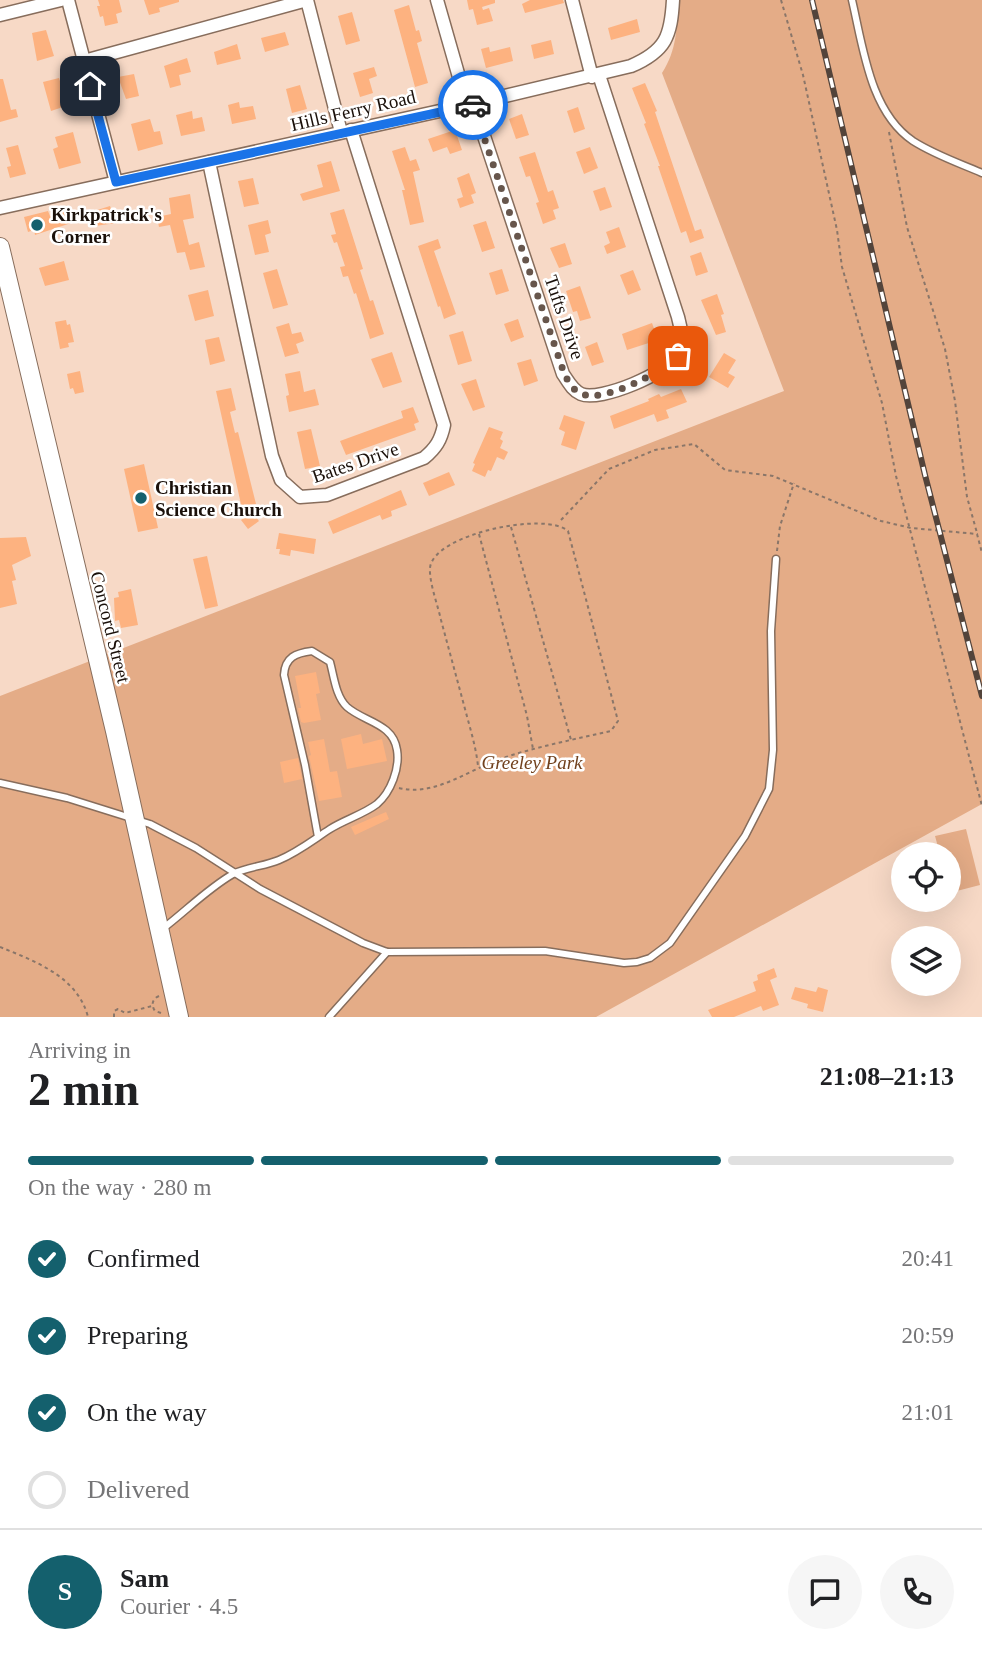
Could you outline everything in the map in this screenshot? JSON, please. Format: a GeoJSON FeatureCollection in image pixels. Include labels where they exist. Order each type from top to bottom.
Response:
{"type":"FeatureCollection","features":[{"type":"Feature","properties":{"kind":"main road","name":"Concord Street"},"geometry":{"type":"LineString","coordinates":[[0,247],[160,931],[172,1015]]}},
{"type":"Feature","properties":{"kind":"street"},"geometry":{"type":"LineString","coordinates":[[0,15],[61,0]]}},
{"type":"Feature","properties":{"kind":"street"},"geometry":{"type":"LineString","coordinates":[[68,0],[116,182]]}},
{"type":"Feature","properties":{"kind":"street"},"geometry":{"type":"LineString","coordinates":[[84,61],[307,0]]}},
{"type":"Feature","properties":{"kind":"street","name":"Bates Drive"},"geometry":{"type":"LineString","coordinates":[[209,162],[272,456],[281,480],[300,497],[327,495],[424,458],[435,450],[442,438],[443,425],[346,131],[307,0]]}},
{"type":"Feature","properties":{"kind":"street"},"geometry":{"type":"LineString","coordinates":[[438,0],[470,104]]}},
{"type":"Feature","properties":{"kind":"street"},"geometry":{"type":"LineString","coordinates":[[572,0],[595,76]]}},
{"type":"Feature","properties":{"kind":"street","name":"Hills Ferry Road"},"geometry":{"type":"LineString","coordinates":[[0,208],[631,66],[660,50],[672,25],[673,0]]}},
{"type":"Feature","properties":{"kind":"street","name":"Tufts Drive"},"geometry":{"type":"LineString","coordinates":[[470,104],[564,373],[571,386],[582,394],[595,396],[657,373],[678,356],[682,343],[678,317],[595,76]]}},
{"type":"Feature","properties":{"kind":"lane"},"geometry":{"type":"LineString","coordinates":[[852,0],[873,82],[889,115],[911,139],[939,155],[982,173]]}},
{"type":"Feature","properties":{"kind":"lane"},"geometry":{"type":"LineString","coordinates":[[0,783],[33,788],[134,818],[171,834],[260,889],[387,952],[545,951],[624,963],[637,962],[650,958],[670,943],[745,836],[769,789],[774,750],[771,631],[776,559]]}},
{"type":"Feature","properties":{"kind":"lane"},"geometry":{"type":"LineString","coordinates":[[160,931],[210,890],[236,873],[278,860],[300,849],[377,804],[391,786],[398,752],[394,738],[385,729],[348,708],[340,699],[330,663],[312,651],[291,657],[285,664],[285,675],[318,837]]}},
{"type":"Feature","properties":{"kind":"lane"},"geometry":{"type":"LineString","coordinates":[[330,1017],[387,952]]}},
{"type":"Feature","properties":{"kind":"path"},"geometry":{"type":"LineString","coordinates":[[781,0],[803,75],[837,230],[842,267],[882,403],[896,476],[982,806]]}},
{"type":"Feature","properties":{"kind":"path"},"geometry":{"type":"LineString","coordinates":[[889,132],[907,227],[945,349],[955,401],[967,496],[982,554]]}},
{"type":"Feature","properties":{"kind":"path"},"geometry":{"type":"LineString","coordinates":[[561,520],[609,469],[655,450],[694,444],[724,470],[773,476],[881,521],[911,528],[977,534]]}},
{"type":"Feature","properties":{"kind":"path"},"geometry":{"type":"LineString","coordinates":[[776,559],[780,526],[794,483]]}},
{"type":"Feature","properties":{"kind":"path"},"geometry":{"type":"LineString","coordinates":[[391,786],[426,790],[478,766],[611,731],[618,721],[568,531],[563,525],[543,522],[511,526],[454,542],[435,556],[430,568],[478,766]]}},
{"type":"Feature","properties":{"kind":"path"},"geometry":{"type":"LineString","coordinates":[[511,526],[571,741]]}},
{"type":"Feature","properties":{"kind":"path"},"geometry":{"type":"LineString","coordinates":[[479,534],[527,716],[533,750]]}},
{"type":"Feature","properties":{"kind":"path"},"geometry":{"type":"LineString","coordinates":[[0,947],[46,967],[58,976],[81,1001],[88,1017]]}},
{"type":"Feature","properties":{"kind":"path"},"geometry":{"type":"LineString","coordinates":[[152,1006],[155,997],[161,994]]}},
{"type":"Feature","properties":{"kind":"path"},"geometry":{"type":"LineString","coordinates":[[152,1006],[155,1011],[172,1015]]}},
{"type":"Feature","properties":{"kind":"path"},"geometry":{"type":"LineString","coordinates":[[108,1017],[114,1016],[118,1009],[124,1015],[152,1006]]}},
{"type":"Feature","properties":{"kind":"green space","name":"Greeley Park"},"geometry":{"type":"Polygon","coordinates":[[[678,0],[982,0],[982,804],[913,842],[891,842],[891,854],[596,1017],[0,1017],[0,696],[784,391],[662,73],[673,47],[678,0]]]}},
{"type":"Feature","properties":{"kind":"green space"},"geometry":{"type":"Polygon","coordinates":[[[966,829],[980,885],[961,890],[961,842],[937,842],[935,836],[966,829]]]}},
{"type":"Feature","properties":{"kind":"building"},"geometry":{"type":"Polygon","coordinates":[[[98,0],[119,0],[122,12],[116,14],[118,23],[105,26],[97,6],[100,6],[98,0]]]}},
{"type":"Feature","properties":{"kind":"building"},"geometry":{"type":"Polygon","coordinates":[[[144,0],[179,2],[159,8],[160,12],[149,15],[144,0]]]}},
{"type":"Feature","properties":{"kind":"building"},"geometry":{"type":"Polygon","coordinates":[[[467,0],[495,0],[495,3],[482,7],[483,10],[489,8],[493,21],[477,25],[473,9],[469,10],[467,0]]]}},
{"type":"Feature","properties":{"kind":"building"},"geometry":{"type":"Polygon","coordinates":[[[530,0],[563,0],[564,3],[525,13],[522,4],[530,0]]]}},
{"type":"Feature","properties":{"kind":"building"},"geometry":{"type":"Polygon","coordinates":[[[409,5],[416,31],[419,30],[422,41],[417,43],[428,83],[415,87],[394,10],[409,5]]]}},
{"type":"Feature","properties":{"kind":"building"},"geometry":{"type":"Polygon","coordinates":[[[352,12],[360,41],[346,45],[338,16],[352,12]]]}},
{"type":"Feature","properties":{"kind":"building"},"geometry":{"type":"Polygon","coordinates":[[[637,19],[640,32],[611,40],[608,28],[637,19]]]}},
{"type":"Feature","properties":{"kind":"building"},"geometry":{"type":"Polygon","coordinates":[[[46,30],[54,56],[37,61],[32,33],[46,30]]]}},
{"type":"Feature","properties":{"kind":"building"},"geometry":{"type":"Polygon","coordinates":[[[285,32],[289,45],[265,52],[261,38],[285,32]]]}},
{"type":"Feature","properties":{"kind":"building"},"geometry":{"type":"Polygon","coordinates":[[[551,40],[554,54],[534,59],[531,45],[551,40]]]}},
{"type":"Feature","properties":{"kind":"building"},"geometry":{"type":"Polygon","coordinates":[[[237,44],[241,59],[217,65],[214,52],[237,44]]]}},
{"type":"Feature","properties":{"kind":"building"},"geometry":{"type":"Polygon","coordinates":[[[489,47],[490,52],[510,47],[513,61],[486,68],[481,49],[489,47]]]}},
{"type":"Feature","properties":{"kind":"building"},"geometry":{"type":"Polygon","coordinates":[[[187,58],[191,72],[179,75],[181,85],[170,88],[164,66],[187,58]]]}},
{"type":"Feature","properties":{"kind":"building"},"geometry":{"type":"Polygon","coordinates":[[[374,67],[377,76],[369,79],[373,93],[360,97],[353,73],[374,67]]]}},
{"type":"Feature","properties":{"kind":"building"},"geometry":{"type":"Polygon","coordinates":[[[134,74],[139,96],[126,99],[118,77],[134,74]]]}},
{"type":"Feature","properties":{"kind":"building"},"geometry":{"type":"Polygon","coordinates":[[[59,78],[64,94],[60,95],[63,107],[51,111],[43,82],[59,78]]]}},
{"type":"Feature","properties":{"kind":"building"},"geometry":{"type":"Polygon","coordinates":[[[0,79],[3,79],[11,110],[16,109],[18,117],[0,122],[0,79]]]}},
{"type":"Feature","properties":{"kind":"building"},"geometry":{"type":"Polygon","coordinates":[[[645,83],[657,111],[655,112],[695,231],[701,229],[704,238],[690,243],[686,231],[681,233],[632,88],[645,83]]]}},
{"type":"Feature","properties":{"kind":"building"},"geometry":{"type":"Polygon","coordinates":[[[300,85],[307,109],[292,113],[286,89],[300,85]]]}},
{"type":"Feature","properties":{"kind":"building"},"geometry":{"type":"Polygon","coordinates":[[[239,102],[240,108],[253,106],[256,119],[232,124],[228,105],[239,102]]]}},
{"type":"Feature","properties":{"kind":"building"},"geometry":{"type":"Polygon","coordinates":[[[578,107],[585,129],[574,133],[567,111],[578,107]]]}},
{"type":"Feature","properties":{"kind":"building"},"geometry":{"type":"Polygon","coordinates":[[[192,111],[193,119],[202,117],[205,131],[181,136],[176,115],[192,111]]]}},
{"type":"Feature","properties":{"kind":"building"},"geometry":{"type":"Polygon","coordinates":[[[522,114],[529,135],[516,139],[509,119],[522,114]]]}},
{"type":"Feature","properties":{"kind":"building"},"geometry":{"type":"Polygon","coordinates":[[[150,119],[154,132],[160,131],[163,144],[138,151],[131,124],[150,119]]]}},
{"type":"Feature","properties":{"kind":"building"},"geometry":{"type":"Polygon","coordinates":[[[455,130],[462,150],[450,154],[447,147],[433,152],[428,139],[455,130]]]}},
{"type":"Feature","properties":{"kind":"building"},"geometry":{"type":"Polygon","coordinates":[[[73,132],[81,163],[59,169],[53,149],[58,147],[55,137],[73,132]]]}},
{"type":"Feature","properties":{"kind":"building"},"geometry":{"type":"Polygon","coordinates":[[[18,145],[26,174],[10,178],[7,167],[11,166],[6,148],[18,145]]]}},
{"type":"Feature","properties":{"kind":"building"},"geometry":{"type":"Polygon","coordinates":[[[405,147],[410,161],[416,159],[420,170],[413,172],[424,222],[410,225],[402,190],[405,190],[392,151],[405,147]]]}},
{"type":"Feature","properties":{"kind":"building"},"geometry":{"type":"Polygon","coordinates":[[[590,147],[598,168],[584,174],[576,152],[590,147]]]}},
{"type":"Feature","properties":{"kind":"building"},"geometry":{"type":"Polygon","coordinates":[[[535,152],[548,192],[553,190],[559,208],[553,210],[556,219],[543,224],[530,176],[526,177],[519,157],[535,152]]]}},
{"type":"Feature","properties":{"kind":"building"},"geometry":{"type":"Polygon","coordinates":[[[331,161],[340,191],[303,201],[300,194],[323,187],[317,165],[331,161]]]}},
{"type":"Feature","properties":{"kind":"building"},"geometry":{"type":"Polygon","coordinates":[[[469,173],[476,193],[471,195],[474,203],[460,208],[457,199],[463,197],[457,178],[469,173]]]}},
{"type":"Feature","properties":{"kind":"building"},"geometry":{"type":"Polygon","coordinates":[[[253,178],[259,204],[244,207],[238,181],[253,178]]]}},
{"type":"Feature","properties":{"kind":"building"},"geometry":{"type":"Polygon","coordinates":[[[605,187],[612,207],[600,211],[593,191],[605,187]]]}},
{"type":"Feature","properties":{"kind":"building"},"geometry":{"type":"Polygon","coordinates":[[[190,194],[194,218],[183,220],[189,245],[199,242],[205,267],[190,270],[185,252],[177,253],[170,225],[159,227],[157,217],[171,214],[169,198],[190,194]]]}},
{"type":"Feature","properties":{"kind":"building"},"geometry":{"type":"Polygon","coordinates":[[[110,206],[116,223],[95,226],[91,212],[110,206]]]}},
{"type":"Feature","properties":{"kind":"building"},"geometry":{"type":"Polygon","coordinates":[[[344,209],[363,269],[360,270],[384,334],[370,339],[356,293],[354,294],[348,276],[343,277],[340,267],[345,266],[337,242],[334,243],[331,235],[336,234],[330,213],[344,209]]]}},
{"type":"Feature","properties":{"kind":"building"},"geometry":{"type":"Polygon","coordinates":[[[67,210],[71,223],[35,235],[34,230],[28,232],[24,217],[48,211],[50,216],[67,210]]]}},
{"type":"Feature","properties":{"kind":"building"},"geometry":{"type":"Polygon","coordinates":[[[268,220],[271,233],[265,235],[269,252],[255,255],[248,225],[268,220]]]}},
{"type":"Feature","properties":{"kind":"building"},"geometry":{"type":"Polygon","coordinates":[[[486,221],[495,248],[482,252],[473,225],[486,221]]]}},
{"type":"Feature","properties":{"kind":"building"},"geometry":{"type":"Polygon","coordinates":[[[619,227],[626,247],[607,254],[604,246],[610,243],[606,232],[619,227]]]}},
{"type":"Feature","properties":{"kind":"building"},"geometry":{"type":"Polygon","coordinates":[[[438,239],[441,248],[434,251],[456,314],[444,319],[418,246],[438,239]]]}},
{"type":"Feature","properties":{"kind":"building"},"geometry":{"type":"Polygon","coordinates":[[[565,243],[572,264],[559,268],[550,248],[565,243]]]}},
{"type":"Feature","properties":{"kind":"building"},"geometry":{"type":"Polygon","coordinates":[[[701,252],[708,272],[696,276],[690,256],[701,252]]]}},
{"type":"Feature","properties":{"kind":"building"},"geometry":{"type":"Polygon","coordinates":[[[64,261],[69,280],[45,286],[39,268],[64,261]]]}},
{"type":"Feature","properties":{"kind":"building"},"geometry":{"type":"Polygon","coordinates":[[[277,269],[288,305],[273,309],[263,273],[277,269]]]}},
{"type":"Feature","properties":{"kind":"building"},"geometry":{"type":"Polygon","coordinates":[[[502,269],[509,291],[496,295],[489,273],[502,269]]]}},
{"type":"Feature","properties":{"kind":"building"},"geometry":{"type":"Polygon","coordinates":[[[633,270],[641,290],[628,295],[620,275],[633,270]]]}},
{"type":"Feature","properties":{"kind":"building"},"geometry":{"type":"Polygon","coordinates":[[[580,286],[591,318],[580,321],[577,311],[573,312],[566,291],[580,286]]]}},
{"type":"Feature","properties":{"kind":"building"},"geometry":{"type":"Polygon","coordinates":[[[208,290],[214,316],[195,321],[188,295],[208,290]]]}},
{"type":"Feature","properties":{"kind":"building"},"geometry":{"type":"Polygon","coordinates":[[[717,294],[724,314],[721,315],[726,332],[716,335],[701,300],[717,294]]]}},
{"type":"Feature","properties":{"kind":"building"},"geometry":{"type":"Polygon","coordinates":[[[518,319],[524,337],[511,342],[504,324],[518,319]]]}},
{"type":"Feature","properties":{"kind":"building"},"geometry":{"type":"Polygon","coordinates":[[[66,320],[67,325],[70,324],[74,342],[68,343],[69,347],[60,349],[55,322],[66,320]]]}},
{"type":"Feature","properties":{"kind":"building"},"geometry":{"type":"Polygon","coordinates":[[[289,323],[292,334],[301,332],[304,341],[296,344],[299,353],[285,357],[276,327],[289,323]]]}},
{"type":"Feature","properties":{"kind":"building"},"geometry":{"type":"Polygon","coordinates":[[[652,323],[658,340],[627,350],[622,334],[652,323]]]}},
{"type":"Feature","properties":{"kind":"building"},"geometry":{"type":"Polygon","coordinates":[[[463,331],[472,361],[458,365],[449,335],[463,331]]]}},
{"type":"Feature","properties":{"kind":"building"},"geometry":{"type":"Polygon","coordinates":[[[219,337],[225,361],[210,365],[205,340],[219,337]]]}},
{"type":"Feature","properties":{"kind":"building"},"geometry":{"type":"Polygon","coordinates":[[[597,342],[604,362],[592,366],[585,347],[597,342]]]}},
{"type":"Feature","properties":{"kind":"building"},"geometry":{"type":"Polygon","coordinates":[[[392,352],[402,382],[383,388],[371,359],[392,352]]]}},
{"type":"Feature","properties":{"kind":"building"},"geometry":{"type":"Polygon","coordinates":[[[724,353],[736,360],[728,373],[735,377],[728,388],[709,377],[724,353]]]}},
{"type":"Feature","properties":{"kind":"building"},"geometry":{"type":"Polygon","coordinates":[[[531,359],[538,381],[524,386],[517,363],[531,359]]]}},
{"type":"Feature","properties":{"kind":"building"},"geometry":{"type":"Polygon","coordinates":[[[80,371],[84,392],[75,394],[73,388],[70,389],[67,374],[80,371]]]}},
{"type":"Feature","properties":{"kind":"building"},"geometry":{"type":"Polygon","coordinates":[[[300,371],[304,392],[315,389],[319,405],[289,412],[285,374],[300,371]]]}},
{"type":"Feature","properties":{"kind":"building"},"geometry":{"type":"Polygon","coordinates":[[[476,379],[485,407],[473,411],[461,384],[476,379]]]}},
{"type":"Feature","properties":{"kind":"building"},"geometry":{"type":"Polygon","coordinates":[[[231,388],[236,410],[230,412],[235,433],[238,432],[256,504],[247,506],[259,521],[248,529],[241,520],[244,518],[216,391],[231,388]]]}},
{"type":"Feature","properties":{"kind":"building"},"geometry":{"type":"Polygon","coordinates":[[[681,389],[687,402],[666,410],[669,418],[657,422],[654,414],[614,429],[610,416],[649,401],[648,399],[659,394],[661,397],[681,389]]]}},
{"type":"Feature","properties":{"kind":"building"},"geometry":{"type":"Polygon","coordinates":[[[413,407],[419,422],[414,424],[416,430],[346,455],[340,441],[403,418],[401,411],[413,407]]]}},
{"type":"Feature","properties":{"kind":"building"},"geometry":{"type":"Polygon","coordinates":[[[564,415],[585,422],[576,450],[561,445],[565,432],[559,429],[564,415]]]}},
{"type":"Feature","properties":{"kind":"building"},"geometry":{"type":"Polygon","coordinates":[[[489,427],[503,432],[500,448],[508,452],[504,460],[497,457],[485,477],[472,471],[489,427]]]}},
{"type":"Feature","properties":{"kind":"building"},"geometry":{"type":"Polygon","coordinates":[[[311,429],[320,466],[305,469],[297,432],[311,429]]]}},
{"type":"Feature","properties":{"kind":"building","name":"Christian Science Church"},"geometry":{"type":"Polygon","coordinates":[[[144,464],[158,528],[138,532],[124,469],[144,464]]]}},
{"type":"Feature","properties":{"kind":"building"},"geometry":{"type":"Polygon","coordinates":[[[449,472],[455,485],[429,496],[423,483],[449,472]]]}},
{"type":"Feature","properties":{"kind":"building"},"geometry":{"type":"Polygon","coordinates":[[[401,490],[407,505],[391,511],[392,516],[382,520],[380,515],[333,534],[328,522],[401,490]]]}},
{"type":"Feature","properties":{"kind":"building"},"geometry":{"type":"Polygon","coordinates":[[[279,533],[316,539],[314,554],[291,550],[290,556],[279,554],[280,549],[276,549],[279,533]]]}},
{"type":"Feature","properties":{"kind":"building"},"geometry":{"type":"Polygon","coordinates":[[[26,537],[31,556],[12,565],[17,604],[0,608],[0,538],[26,537]]]}},
{"type":"Feature","properties":{"kind":"building"},"geometry":{"type":"Polygon","coordinates":[[[207,556],[218,606],[205,609],[193,559],[207,556]]]}},
{"type":"Feature","properties":{"kind":"building"},"geometry":{"type":"Polygon","coordinates":[[[131,589],[138,625],[121,628],[119,620],[115,621],[114,598],[119,597],[118,592],[131,589]]]}},
{"type":"Feature","properties":{"kind":"building"},"geometry":{"type":"Polygon","coordinates":[[[316,672],[320,693],[316,694],[321,720],[304,723],[301,722],[298,708],[301,708],[295,676],[316,672]]]}},
{"type":"Feature","properties":{"kind":"building"},"geometry":{"type":"Polygon","coordinates":[[[361,734],[363,744],[382,739],[387,761],[347,769],[341,739],[361,734]]]}},
{"type":"Feature","properties":{"kind":"building"},"geometry":{"type":"Polygon","coordinates":[[[324,739],[330,772],[337,771],[342,797],[319,801],[308,742],[324,739]]]}},
{"type":"Feature","properties":{"kind":"building"},"geometry":{"type":"Polygon","coordinates":[[[298,758],[302,779],[284,783],[280,762],[298,758]]]}},
{"type":"Feature","properties":{"kind":"building"},"geometry":{"type":"Polygon","coordinates":[[[386,812],[389,819],[355,835],[351,827],[386,812]]]}},
{"type":"Feature","properties":{"kind":"building"},"geometry":{"type":"Polygon","coordinates":[[[774,968],[777,977],[770,980],[779,1005],[763,1011],[761,1006],[734,1017],[712,1017],[708,1010],[756,991],[753,982],[758,980],[757,975],[774,968]]]}},
{"type":"Feature","properties":{"kind":"building"},"geometry":{"type":"Polygon","coordinates":[[[795,987],[816,992],[818,987],[828,990],[823,1012],[807,1008],[808,1004],[791,999],[795,987]]]}},
{"type":"Feature","properties":{"kind":"railway"},"geometry":{"type":"LineString","coordinates":[[812,0],[925,475],[982,696]]}},
{"type":"Feature","properties":{"kind":"way so far"},"geometry":{"type":"LineString","coordinates":[[473,105],[564,373],[571,386],[582,394],[595,396],[608,393],[657,373],[678,356]]}},
{"type":"Feature","properties":{"kind":"place","name":"Kirkpatrick's Corner"},"geometry":{"type":"Point","coordinates":[37,225]}},
{"type":"Feature","properties":{"kind":"place","name":"Christian Science Church"},"geometry":{"type":"Point","coordinates":[141,498]}},
{"type":"Feature","properties":{"kind":"route"},"geometry":{"type":"LineString","coordinates":[[90,86],[116,182],[473,105]]}}]}
